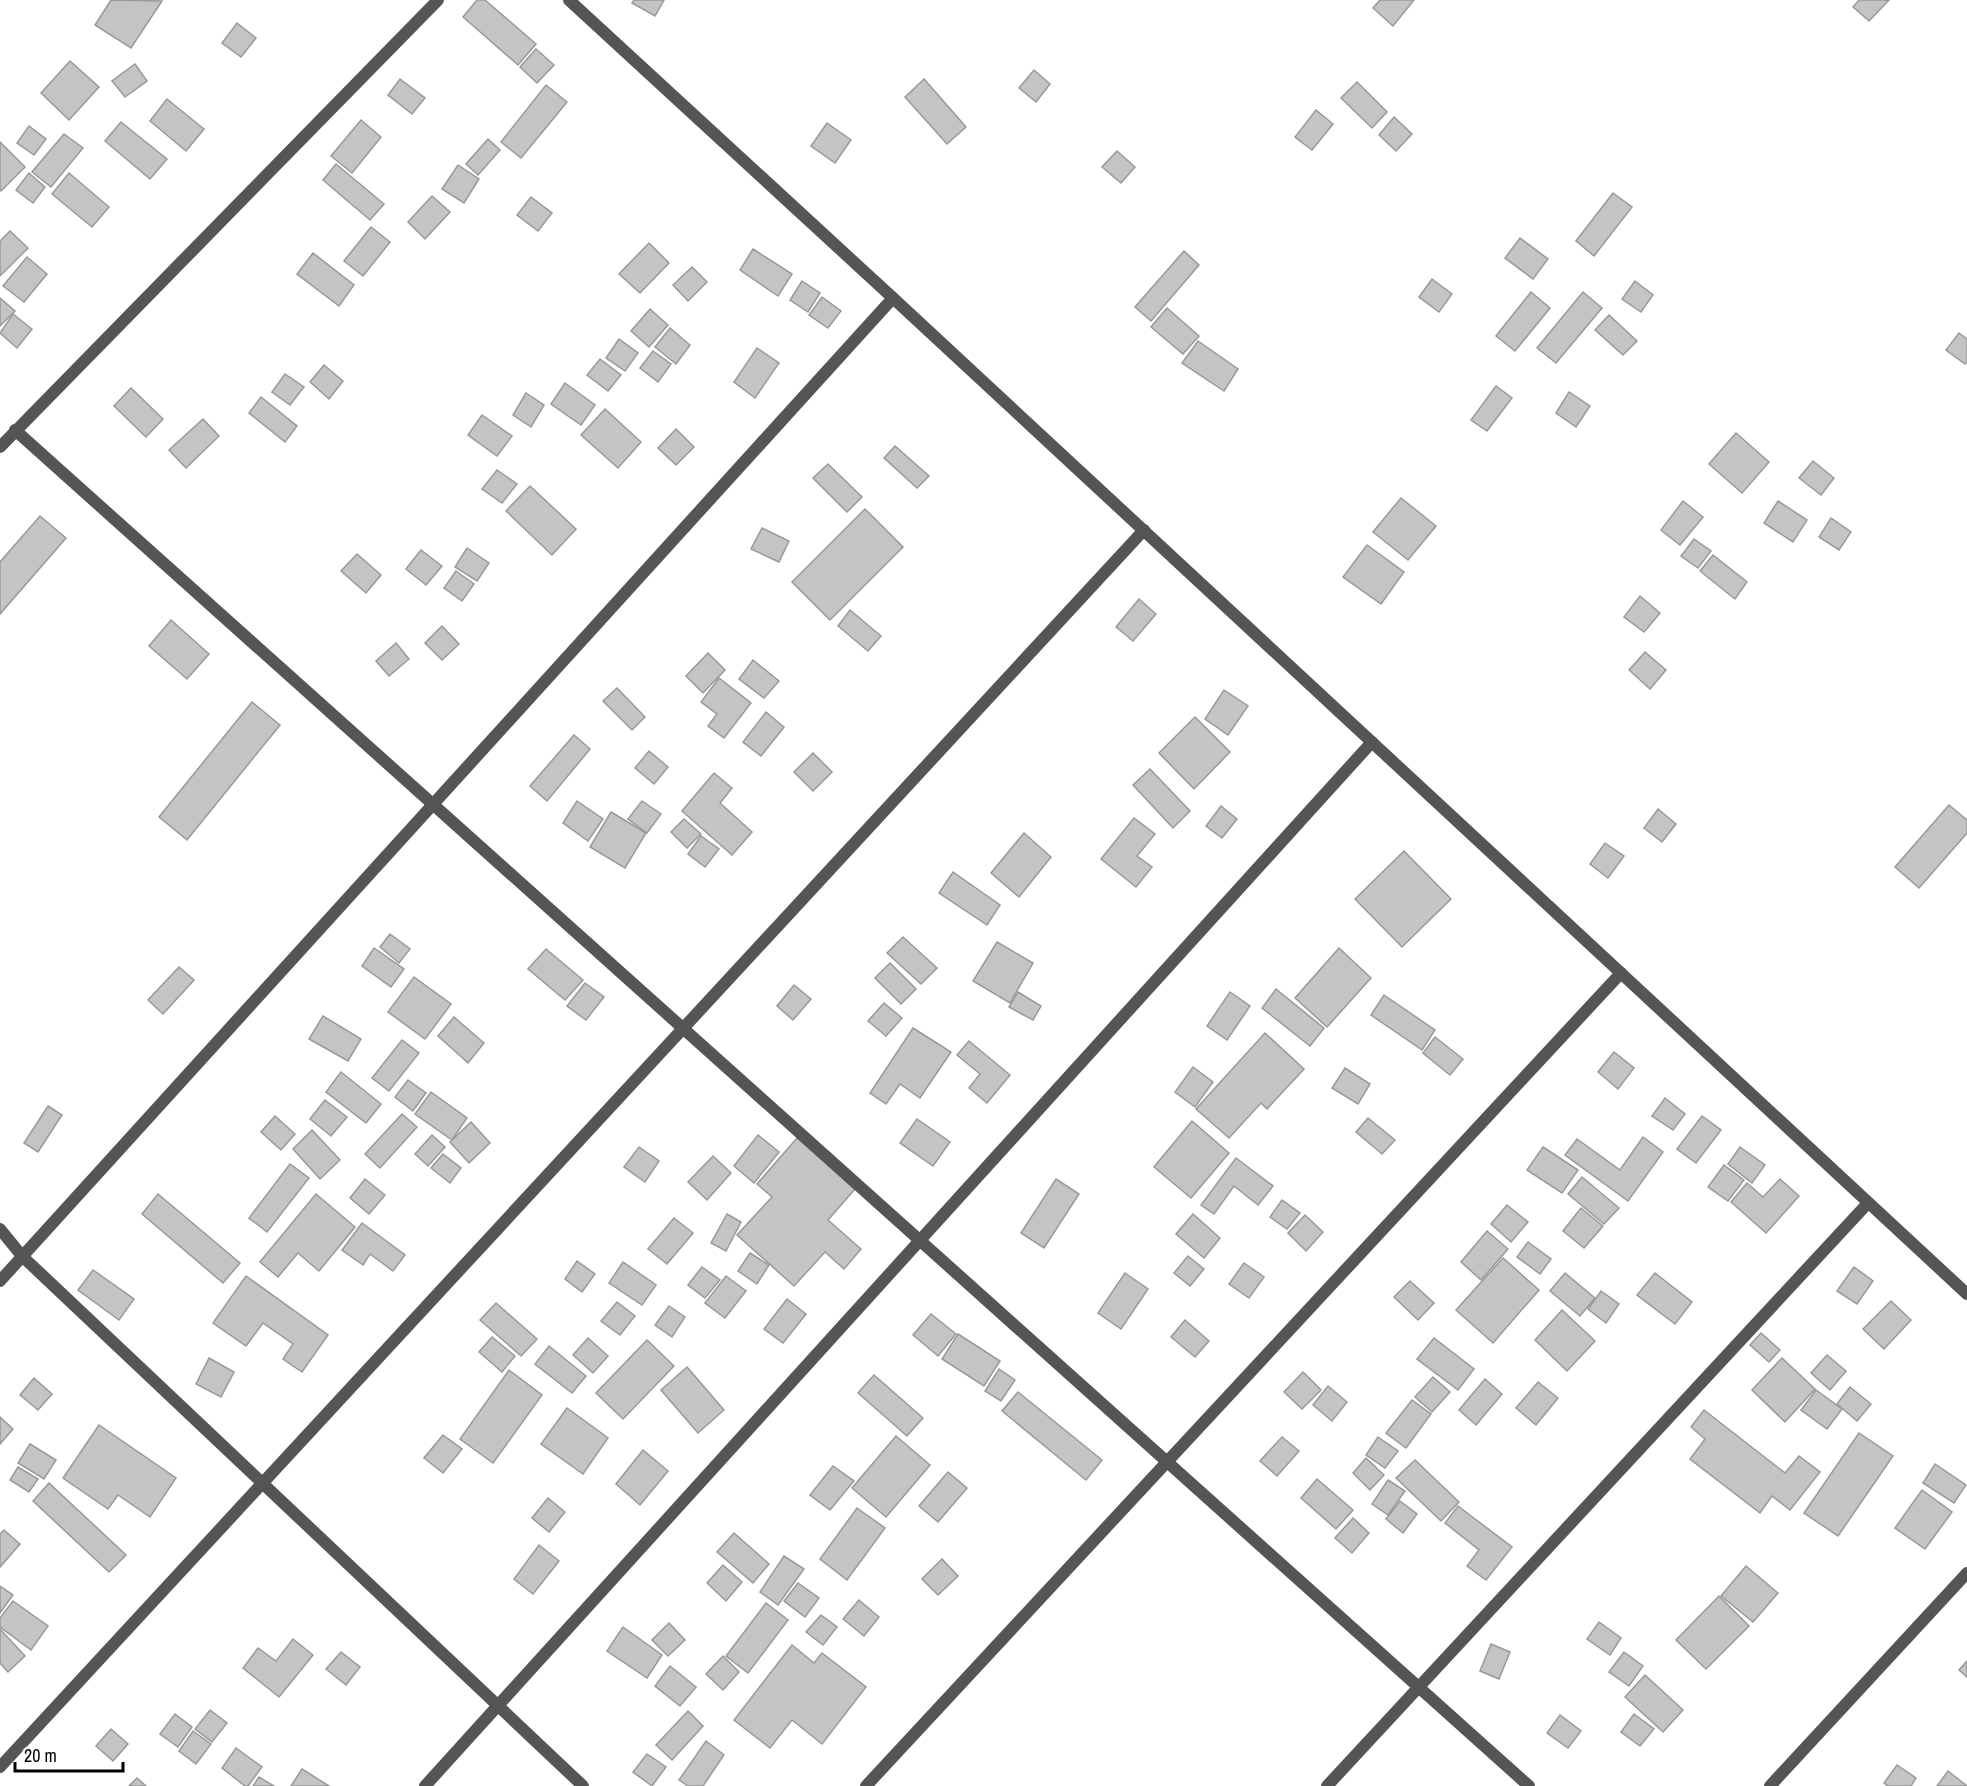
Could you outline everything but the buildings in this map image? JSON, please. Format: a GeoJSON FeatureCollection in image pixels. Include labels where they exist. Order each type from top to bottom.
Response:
{"type":"FeatureCollection","features":[{"type":"Feature","properties":{"kind":"street"},"geometry":{"type":"LineString","coordinates":[[0,447],[438,0]]}},
{"type":"Feature","properties":{"kind":"street"},"geometry":{"type":"LineString","coordinates":[[569,0],[1967,1294]]}},
{"type":"Feature","properties":{"kind":"street"},"geometry":{"type":"LineString","coordinates":[[0,1281],[893,298]]}},
{"type":"Feature","properties":{"kind":"street"},"geometry":{"type":"LineString","coordinates":[[15,430],[1529,1786]]}},
{"type":"Feature","properties":{"kind":"street"},"geometry":{"type":"LineString","coordinates":[[0,1767],[1144,530]]}},
{"type":"Feature","properties":{"kind":"street"},"geometry":{"type":"LineString","coordinates":[[425,1786],[1372,742]]}},
{"type":"Feature","properties":{"kind":"street"},"geometry":{"type":"LineString","coordinates":[[866,1786],[1621,973]]}},
{"type":"Feature","properties":{"kind":"street"},"geometry":{"type":"LineString","coordinates":[[1327,1786],[1868,1203]]}},
{"type":"Feature","properties":{"kind":"street"},"geometry":{"type":"LineString","coordinates":[[0,1229],[22,1256],[583,1786]]}},
{"type":"Feature","properties":{"kind":"street"},"geometry":{"type":"LineString","coordinates":[[1770,1786],[1967,1572]]}}]}
